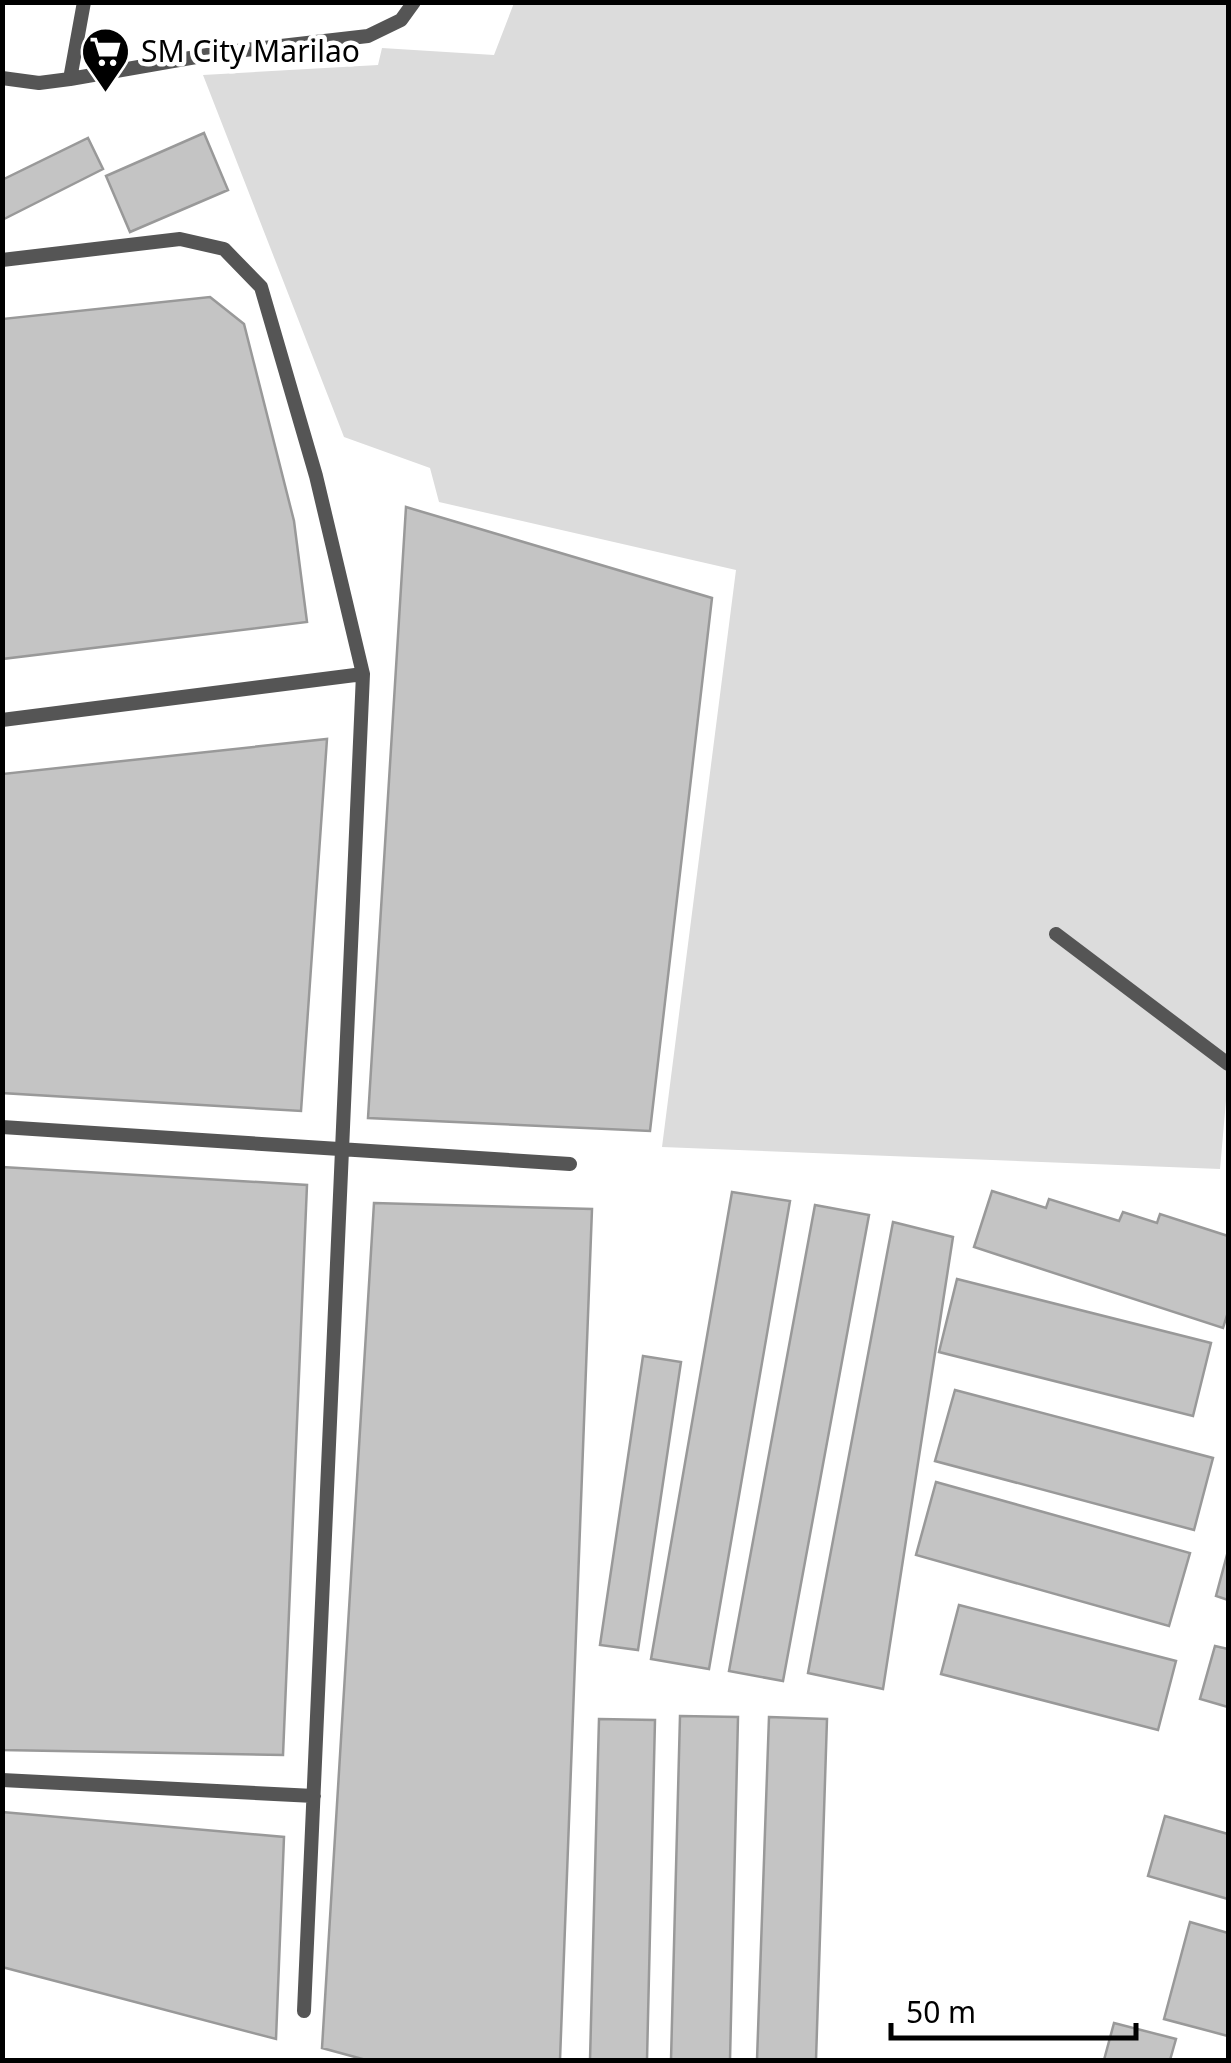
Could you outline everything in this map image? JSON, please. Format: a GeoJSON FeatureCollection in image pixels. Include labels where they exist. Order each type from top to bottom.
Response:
{"type":"FeatureCollection","features":[{"type":"Feature","properties":{"kind":"lane"},"geometry":{"type":"LineString","coordinates":[[70,80],[84,2]]}},
{"type":"Feature","properties":{"kind":"lane"},"geometry":{"type":"LineString","coordinates":[[2,78],[39,83],[70,80],[219,53],[368,36],[402,20],[414,2]]}},
{"type":"Feature","properties":{"kind":"lane"},"geometry":{"type":"LineString","coordinates":[[2,260],[180,238],[224,249],[261,287],[316,476],[364,674],[304,2012]]}},
{"type":"Feature","properties":{"kind":"lane"},"geometry":{"type":"LineString","coordinates":[[2,720],[364,674]]}},
{"type":"Feature","properties":{"kind":"lane"},"geometry":{"type":"LineString","coordinates":[[1056,934],[1228,1064]]}},
{"type":"Feature","properties":{"kind":"lane"},"geometry":{"type":"LineString","coordinates":[[2,1127],[570,1164]]}},
{"type":"Feature","properties":{"kind":"lane"},"geometry":{"type":"LineString","coordinates":[[2,1780],[314,1796]]}},
{"type":"Feature","properties":{"kind":"shaded area"},"geometry":{"type":"Polygon","coordinates":[[[514,3],[1228,3],[1228,1078],[1220,1169],[662,1147],[736,570],[439,502],[430,468],[344,437],[203,75],[378,65],[382,48],[494,55],[514,3]]]}},
{"type":"Feature","properties":{"kind":"building"},"geometry":{"type":"Polygon","coordinates":[[[204,133],[228,190],[130,232],[106,176],[204,133]]]}},
{"type":"Feature","properties":{"kind":"building"},"geometry":{"type":"Polygon","coordinates":[[[88,138],[103,169],[2,220],[2,180],[88,138]]]}},
{"type":"Feature","properties":{"kind":"building"},"geometry":{"type":"Polygon","coordinates":[[[210,297],[244,324],[294,521],[307,622],[2,659],[2,319],[210,297]]]}},
{"type":"Feature","properties":{"kind":"building"},"geometry":{"type":"Polygon","coordinates":[[[406,507],[712,598],[650,1131],[368,1118],[406,507]]]}},
{"type":"Feature","properties":{"kind":"building"},"geometry":{"type":"Polygon","coordinates":[[[327,739],[301,1111],[2,1093],[2,774],[327,739]]]}},
{"type":"Feature","properties":{"kind":"building"},"geometry":{"type":"Polygon","coordinates":[[[2,1167],[307,1185],[283,1755],[2,1750],[2,1167]]]}},
{"type":"Feature","properties":{"kind":"building"},"geometry":{"type":"Polygon","coordinates":[[[992,1191],[1046,1208],[1049,1199],[1119,1221],[1123,1212],[1157,1223],[1160,1214],[1228,1236],[1228,1312],[1223,1328],[974,1247],[992,1191]]]}},
{"type":"Feature","properties":{"kind":"building"},"geometry":{"type":"Polygon","coordinates":[[[732,1192],[790,1201],[709,1669],[651,1659],[732,1192]]]}},
{"type":"Feature","properties":{"kind":"building"},"geometry":{"type":"Polygon","coordinates":[[[374,1203],[592,1209],[560,2060],[366,2060],[322,2048],[374,1203]]]}},
{"type":"Feature","properties":{"kind":"building"},"geometry":{"type":"Polygon","coordinates":[[[815,1205],[869,1215],[783,1681],[729,1671],[815,1205]]]}},
{"type":"Feature","properties":{"kind":"building"},"geometry":{"type":"Polygon","coordinates":[[[893,1222],[953,1237],[883,1689],[808,1673],[893,1222]]]}},
{"type":"Feature","properties":{"kind":"building"},"geometry":{"type":"Polygon","coordinates":[[[957,1279],[1211,1343],[1193,1416],[939,1352],[957,1279]]]}},
{"type":"Feature","properties":{"kind":"building"},"geometry":{"type":"Polygon","coordinates":[[[643,1356],[681,1362],[638,1650],[600,1645],[643,1356]]]}},
{"type":"Feature","properties":{"kind":"building"},"geometry":{"type":"Polygon","coordinates":[[[955,1390],[1213,1458],[1194,1530],[935,1461],[955,1390]]]}},
{"type":"Feature","properties":{"kind":"building"},"geometry":{"type":"Polygon","coordinates":[[[936,1482],[1190,1553],[1169,1626],[916,1555],[936,1482]]]}},
{"type":"Feature","properties":{"kind":"building"},"geometry":{"type":"Polygon","coordinates":[[[1228,1551],[1228,1600],[1216,1596],[1228,1551]]]}},
{"type":"Feature","properties":{"kind":"building"},"geometry":{"type":"Polygon","coordinates":[[[959,1605],[1176,1661],[1158,1730],[941,1674],[959,1605]]]}},
{"type":"Feature","properties":{"kind":"building"},"geometry":{"type":"Polygon","coordinates":[[[1215,1646],[1228,1649],[1228,1707],[1200,1699],[1215,1646]]]}},
{"type":"Feature","properties":{"kind":"building"},"geometry":{"type":"Polygon","coordinates":[[[680,1716],[738,1717],[730,2060],[671,2060],[680,1716]]]}},
{"type":"Feature","properties":{"kind":"building"},"geometry":{"type":"Polygon","coordinates":[[[769,1717],[827,1719],[816,2060],[757,2060],[769,1717]]]}},
{"type":"Feature","properties":{"kind":"building"},"geometry":{"type":"Polygon","coordinates":[[[599,1719],[655,1720],[647,2060],[590,2060],[599,1719]]]}},
{"type":"Feature","properties":{"kind":"building"},"geometry":{"type":"Polygon","coordinates":[[[2,1812],[284,1837],[276,2039],[2,1967],[2,1812]]]}},
{"type":"Feature","properties":{"kind":"building"},"geometry":{"type":"Polygon","coordinates":[[[1165,1816],[1228,1834],[1228,1899],[1148,1876],[1165,1816]]]}},
{"type":"Feature","properties":{"kind":"building"},"geometry":{"type":"Polygon","coordinates":[[[1190,1922],[1228,1933],[1228,2036],[1164,2019],[1190,1922]]]}},
{"type":"Feature","properties":{"kind":"building"},"geometry":{"type":"Polygon","coordinates":[[[1114,2023],[1176,2039],[1170,2060],[1104,2060],[1114,2023]]]}},
{"type":"Feature","properties":{"kind":"place","name":"SM City Marilao"},"geometry":{"type":"Point","coordinates":[106,94]}}]}
